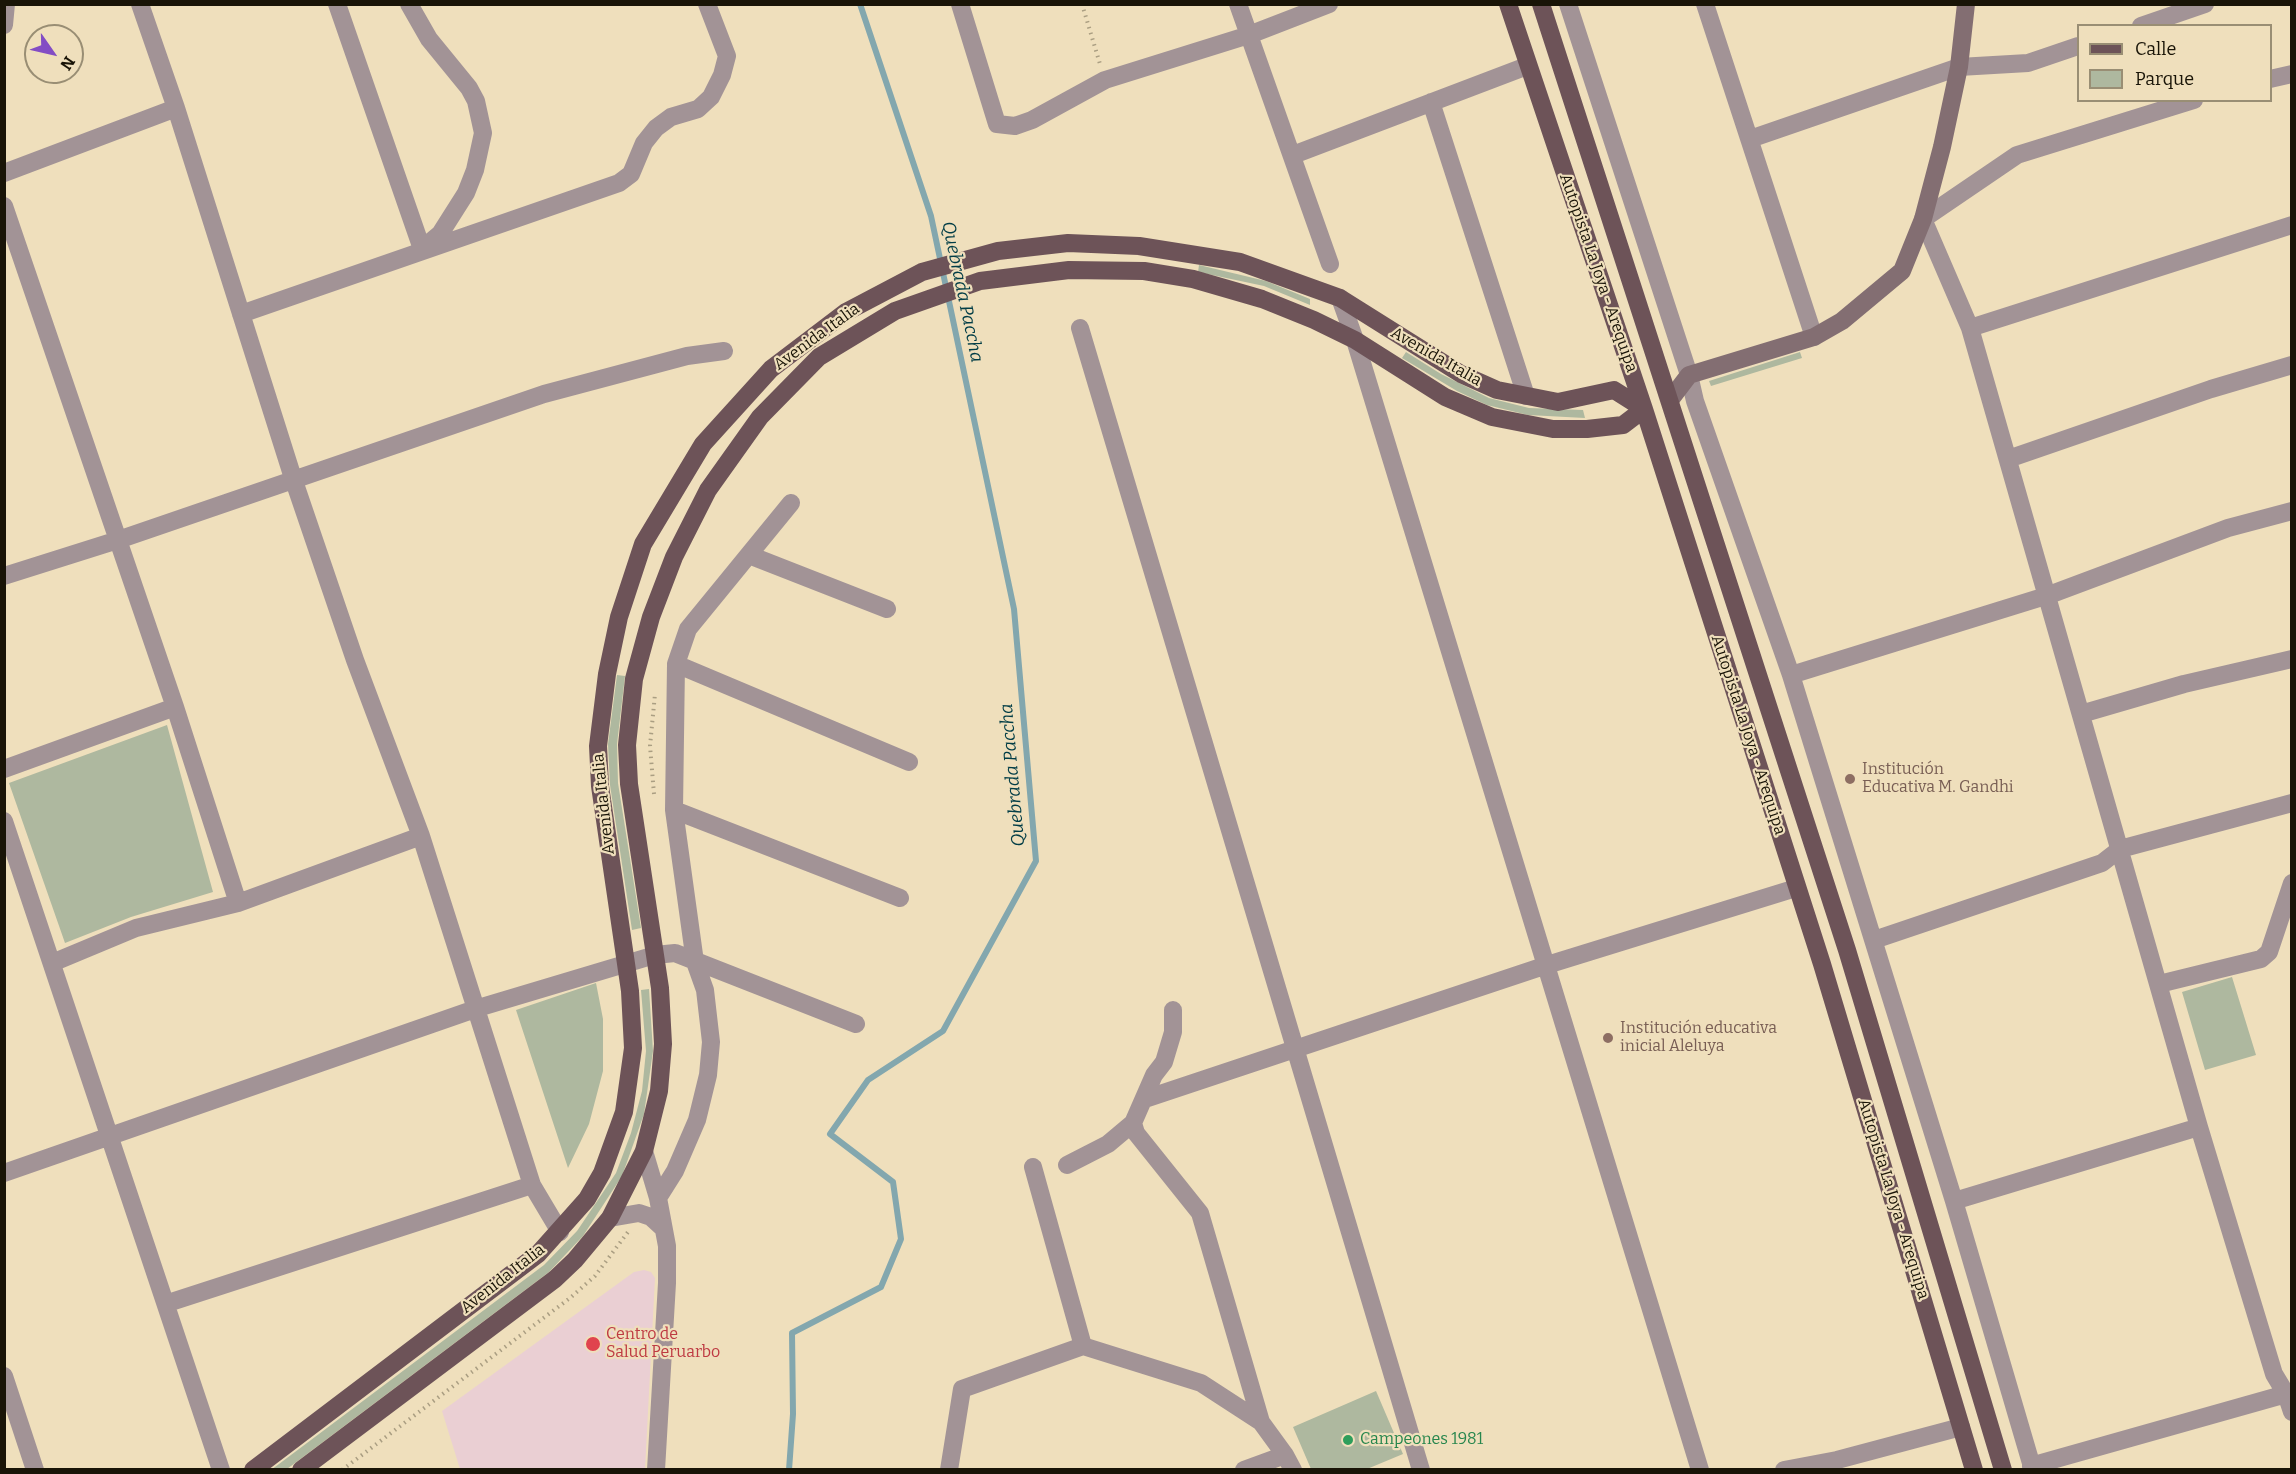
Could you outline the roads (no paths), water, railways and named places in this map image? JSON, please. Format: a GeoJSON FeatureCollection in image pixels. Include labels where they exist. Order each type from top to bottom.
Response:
{"type":"FeatureCollection","features":[{"type":"Feature","properties":{"kind":"main road","name":"Autopista La Joya - Arequipa"},"geometry":{"type":"LineString","coordinates":[[1508,4],[1644,408],[1822,964],[1974,1470]]}},
{"type":"Feature","properties":{"kind":"main road","name":"Autopista La Joya - Arequipa"},"geometry":{"type":"LineString","coordinates":[[1541,4],[1847,950],[2003,1470]]}},
{"type":"Feature","properties":{"kind":"main road","name":"Avenida Italia"},"geometry":{"type":"LineString","coordinates":[[253,1470],[538,1254],[560,1232],[586,1199],[602,1173],[624,1112],[633,1039],[626,964],[600,786],[598,746],[607,674],[619,618],[643,544],[703,444],[771,369],[846,312],[922,272],[998,251],[1068,243],[1139,246],[1240,262],[1340,298],[1461,374],[1481,384],[1558,402],[1614,390],[1644,408],[1623,425],[1575,429],[1524,425],[1463,407],[1355,340],[1314,320],[1262,299],[1193,279],[1144,271],[1069,270],[980,281],[895,310],[819,357],[760,417],[708,490],[674,557],[651,617],[634,680],[627,745],[629,784],[660,988],[663,1056],[659,1091],[644,1151],[610,1218],[575,1260],[555,1279],[301,1470]]}},
{"type":"Feature","properties":{"kind":"street"},"geometry":{"type":"LineString","coordinates":[[4,25],[6,4]]}},
{"type":"Feature","properties":{"kind":"street"},"geometry":{"type":"LineString","coordinates":[[140,4],[176,108],[293,478],[355,660],[421,836],[478,1008],[532,1185],[560,1232]]}},
{"type":"Feature","properties":{"kind":"street"},"geometry":{"type":"LineString","coordinates":[[337,4],[422,249]]}},
{"type":"Feature","properties":{"kind":"street"},"geometry":{"type":"LineString","coordinates":[[409,4],[429,39],[469,88],[476,101],[483,133],[475,170],[466,193],[440,234],[422,249]]}},
{"type":"Feature","properties":{"kind":"street"},"geometry":{"type":"LineString","coordinates":[[241,314],[422,249],[619,183],[631,174],[644,143],[656,128],[671,117],[698,109],[711,97],[722,75],[727,56],[707,4]]}},
{"type":"Feature","properties":{"kind":"street"},"geometry":{"type":"LineString","coordinates":[[960,4],[996,124],[1015,126],[1032,120],[1105,81],[1249,35],[1329,4]]}},
{"type":"Feature","properties":{"kind":"street"},"geometry":{"type":"LineString","coordinates":[[1238,4],[1330,264]]}},
{"type":"Feature","properties":{"kind":"street"},"geometry":{"type":"LineString","coordinates":[[1568,4],[1689,375],[1695,401],[1791,675],[1954,1201],[2032,1468],[2289,1403],[2274,1374],[2199,1127],[2080,714],[2049,595],[1970,328],[1923,219]]}},
{"type":"Feature","properties":{"kind":"street"},"geometry":{"type":"LineString","coordinates":[[1705,4],[1750,139],[1802,308],[1814,337]]}},
{"type":"Feature","properties":{"kind":"street"},"geometry":{"type":"LineString","coordinates":[[1670,400],[1689,375],[1814,337],[1842,321],[1902,271],[1923,219],[1959,67],[1966,4]]}},
{"type":"Feature","properties":{"kind":"street"},"geometry":{"type":"LineString","coordinates":[[2147,24],[2205,4]]}},
{"type":"Feature","properties":{"kind":"street"},"geometry":{"type":"LineString","coordinates":[[1750,139],[1959,67],[2028,63],[2077,47]]}},
{"type":"Feature","properties":{"kind":"street"},"geometry":{"type":"LineString","coordinates":[[1293,155],[1527,66]]}},
{"type":"Feature","properties":{"kind":"street"},"geometry":{"type":"LineString","coordinates":[[1431,102],[1526,396]]}},
{"type":"Feature","properties":{"kind":"street"},"geometry":{"type":"LineString","coordinates":[[1923,219],[2017,155],[2188,102]]}},
{"type":"Feature","properties":{"kind":"street"},"geometry":{"type":"LineString","coordinates":[[4,173],[176,108]]}},
{"type":"Feature","properties":{"kind":"street"},"geometry":{"type":"LineString","coordinates":[[4,206],[175,707],[238,903]]}},
{"type":"Feature","properties":{"kind":"street"},"geometry":{"type":"LineString","coordinates":[[1970,328],[2292,225]]}},
{"type":"Feature","properties":{"kind":"street"},"geometry":{"type":"LineString","coordinates":[[1340,298],[1355,340],[1700,1470]]}},
{"type":"Feature","properties":{"kind":"street"},"geometry":{"type":"LineString","coordinates":[[1080,328],[1421,1470]]}},
{"type":"Feature","properties":{"kind":"street"},"geometry":{"type":"LineString","coordinates":[[4,576],[118,540],[293,478],[544,394],[687,356],[724,351]]}},
{"type":"Feature","properties":{"kind":"street"},"geometry":{"type":"LineString","coordinates":[[2007,459],[2211,389],[2292,365]]}},
{"type":"Feature","properties":{"kind":"street"},"geometry":{"type":"LineString","coordinates":[[1670,400],[1695,401]]}},
{"type":"Feature","properties":{"kind":"street"},"geometry":{"type":"LineString","coordinates":[[658,1198],[675,1171],[697,1120],[708,1075],[711,1042],[706,1001],[695,962],[674,810],[676,664],[688,629],[791,503]]}},
{"type":"Feature","properties":{"kind":"street"},"geometry":{"type":"LineString","coordinates":[[1791,675],[2049,595],[2228,528],[2292,511]]}},
{"type":"Feature","properties":{"kind":"street"},"geometry":{"type":"LineString","coordinates":[[749,555],[886,609]]}},
{"type":"Feature","properties":{"kind":"street"},"geometry":{"type":"LineString","coordinates":[[2080,714],[2184,684],[2292,659]]}},
{"type":"Feature","properties":{"kind":"street"},"geometry":{"type":"LineString","coordinates":[[676,664],[909,762]]}},
{"type":"Feature","properties":{"kind":"street"},"geometry":{"type":"LineString","coordinates":[[4,769],[175,707]]}},
{"type":"Feature","properties":{"kind":"street"},"geometry":{"type":"LineString","coordinates":[[1874,940],[2102,863],[2120,849],[2292,803]]}},
{"type":"Feature","properties":{"kind":"street"},"geometry":{"type":"LineString","coordinates":[[674,810],[900,898]]}},
{"type":"Feature","properties":{"kind":"street"},"geometry":{"type":"LineString","coordinates":[[4,821],[112,1135],[221,1470]]}},
{"type":"Feature","properties":{"kind":"street"},"geometry":{"type":"LineString","coordinates":[[52,963],[136,928],[238,903],[421,836]]}},
{"type":"Feature","properties":{"kind":"street"},"geometry":{"type":"LineString","coordinates":[[2159,984],[2261,959],[2273,945],[2292,883]]}},
{"type":"Feature","properties":{"kind":"street"},"geometry":{"type":"LineString","coordinates":[[1145,1099],[1547,966],[1796,888]]}},
{"type":"Feature","properties":{"kind":"street"},"geometry":{"type":"LineString","coordinates":[[4,1173],[478,1008],[655,955],[675,952],[695,962],[856,1024]]}},
{"type":"Feature","properties":{"kind":"street"},"geometry":{"type":"LineString","coordinates":[[1067,1165],[1108,1144],[1133,1124],[1154,1075],[1164,1062],[1173,1032],[1173,1010]]}},
{"type":"Feature","properties":{"kind":"street"},"geometry":{"type":"LineString","coordinates":[[1133,1124],[1136,1134],[1200,1213],[1261,1422],[1289,1462],[1244,1470]]}},
{"type":"Feature","properties":{"kind":"street"},"geometry":{"type":"LineString","coordinates":[[1954,1201],[2199,1127]]}},
{"type":"Feature","properties":{"kind":"street"},"geometry":{"type":"LineString","coordinates":[[644,1151],[658,1198],[667,1246],[667,1283],[656,1470]]}},
{"type":"Feature","properties":{"kind":"street"},"geometry":{"type":"LineString","coordinates":[[1033,1167],[1083,1346]]}},
{"type":"Feature","properties":{"kind":"street"},"geometry":{"type":"LineString","coordinates":[[168,1303],[532,1185]]}},
{"type":"Feature","properties":{"kind":"street"},"geometry":{"type":"LineString","coordinates":[[610,1218],[639,1213],[651,1218],[663,1228]]}},
{"type":"Feature","properties":{"kind":"street"},"geometry":{"type":"LineString","coordinates":[[949,1470],[962,1389],[1083,1346],[1201,1383],[1261,1422]]}},
{"type":"Feature","properties":{"kind":"street"},"geometry":{"type":"LineString","coordinates":[[4,1376],[35,1470]]}},
{"type":"Feature","properties":{"kind":"street"},"geometry":{"type":"LineString","coordinates":[[1784,1470],[1837,1460],[1961,1427]]}},
{"type":"Feature","properties":{"kind":"waterway","name":"Quebrada Paccha"},"geometry":{"type":"LineString","coordinates":[[789,1470],[793,1414],[792,1333],[881,1287],[901,1239],[893,1182],[830,1134],[868,1080],[943,1031],[1036,861],[1014,609],[931,216],[860,4]]}},
{"type":"Feature","properties":{"kind":"place","name":"Institución Educativa M. Gandhi"},"geometry":{"type":"Point","coordinates":[1850,779]}},
{"type":"Feature","properties":{"kind":"place","name":"Institución educativa inicial Aleluya"},"geometry":{"type":"Point","coordinates":[1608,1038]}},
{"type":"Feature","properties":{"kind":"place","name":"Centro de Salud Peruarbo"},"geometry":{"type":"Point","coordinates":[593,1344]}},
{"type":"Feature","properties":{"kind":"place","name":"Campeones 1981"},"geometry":{"type":"Point","coordinates":[1348,1440]}}]}
